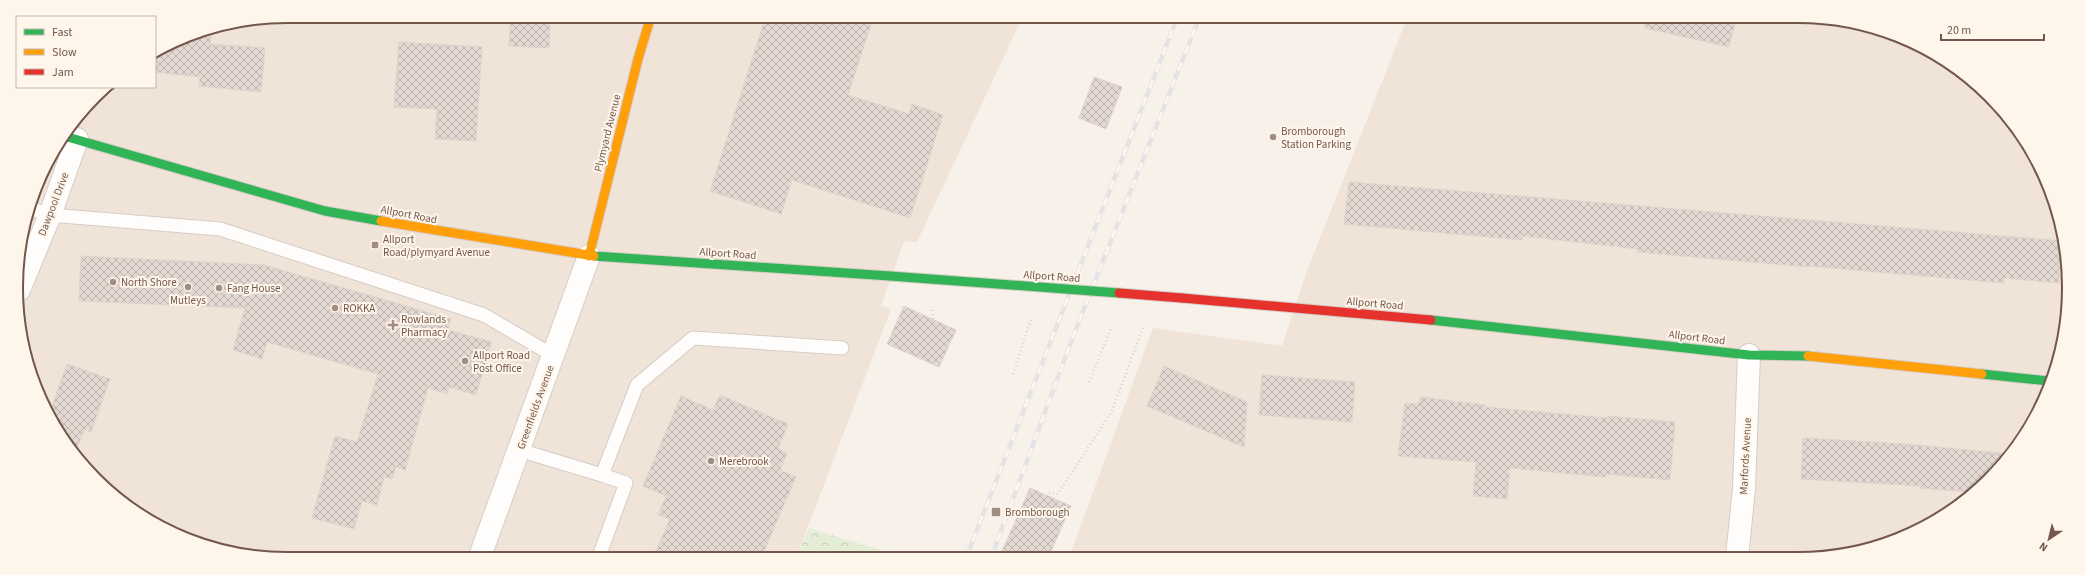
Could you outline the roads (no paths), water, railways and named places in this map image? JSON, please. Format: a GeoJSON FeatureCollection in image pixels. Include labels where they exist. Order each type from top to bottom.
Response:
{"type":"FeatureCollection","features":[{"type":"Feature","properties":{"kind":"street","name":"Plymyard Avenue"},"geometry":{"type":"LineString","coordinates":[[589,256],[638,59],[649,23]]}},
{"type":"Feature","properties":{"kind":"street","name":"Allport Road"},"geometry":{"type":"LineString","coordinates":[[70,138],[325,210],[440,232],[589,256],[890,276],[1182,298],[1458,322],[1749,355],[1813,356],[2045,381]]}},
{"type":"Feature","properties":{"kind":"street","name":"Dawpool Drive"},"geometry":{"type":"LineString","coordinates":[[23,279],[50,215],[70,138]]}},
{"type":"Feature","properties":{"kind":"street","name":"Greenfields Avenue"},"geometry":{"type":"LineString","coordinates":[[482,552],[520,450],[589,256]]}},
{"type":"Feature","properties":{"kind":"street","name":"Marfords Avenue"},"geometry":{"type":"LineString","coordinates":[[1737,552],[1744,489],[1749,355]]}},
{"type":"Feature","properties":{"kind":"lane"},"geometry":{"type":"LineString","coordinates":[[35,210],[50,215],[220,229],[484,314],[554,356]]}},
{"type":"Feature","properties":{"kind":"lane"},"geometry":{"type":"LineString","coordinates":[[602,475],[637,385],[693,338],[842,348]]}},
{"type":"Feature","properties":{"kind":"lane"},"geometry":{"type":"LineString","coordinates":[[520,450],[626,483],[600,552]]}},
{"type":"Feature","properties":{"kind":"railway"},"geometry":{"type":"LineString","coordinates":[[968,552],[1175,23]]}},
{"type":"Feature","properties":{"kind":"railway"},"geometry":{"type":"LineString","coordinates":[[993,552],[1074,334],[1197,23]]}},
{"type":"Feature","properties":{"kind":"place","name":"Bromborough Station Parking"},"geometry":{"type":"Point","coordinates":[1273,137]}},
{"type":"Feature","properties":{"kind":"place","name":"Allport Road/plymyard Avenue"},"geometry":{"type":"Point","coordinates":[375,245]}},
{"type":"Feature","properties":{"kind":"place","name":"North Shore"},"geometry":{"type":"Point","coordinates":[113,282]}},
{"type":"Feature","properties":{"kind":"place","name":"Mutleys"},"geometry":{"type":"Point","coordinates":[188,287]}},
{"type":"Feature","properties":{"kind":"place","name":"Fang House"},"geometry":{"type":"Point","coordinates":[219,288]}},
{"type":"Feature","properties":{"kind":"place","name":"ROKKA"},"geometry":{"type":"Point","coordinates":[335,308]}},
{"type":"Feature","properties":{"kind":"place","name":"Rowlands Pharmacy"},"geometry":{"type":"Point","coordinates":[393,325]}},
{"type":"Feature","properties":{"kind":"place","name":"Allport Road Post Office"},"geometry":{"type":"Point","coordinates":[465,361]}},
{"type":"Feature","properties":{"kind":"place","name":"Merebrook"},"geometry":{"type":"Point","coordinates":[711,461]}},
{"type":"Feature","properties":{"kind":"place","name":"Bromborough"},"geometry":{"type":"Point","coordinates":[996,512]}}]}
